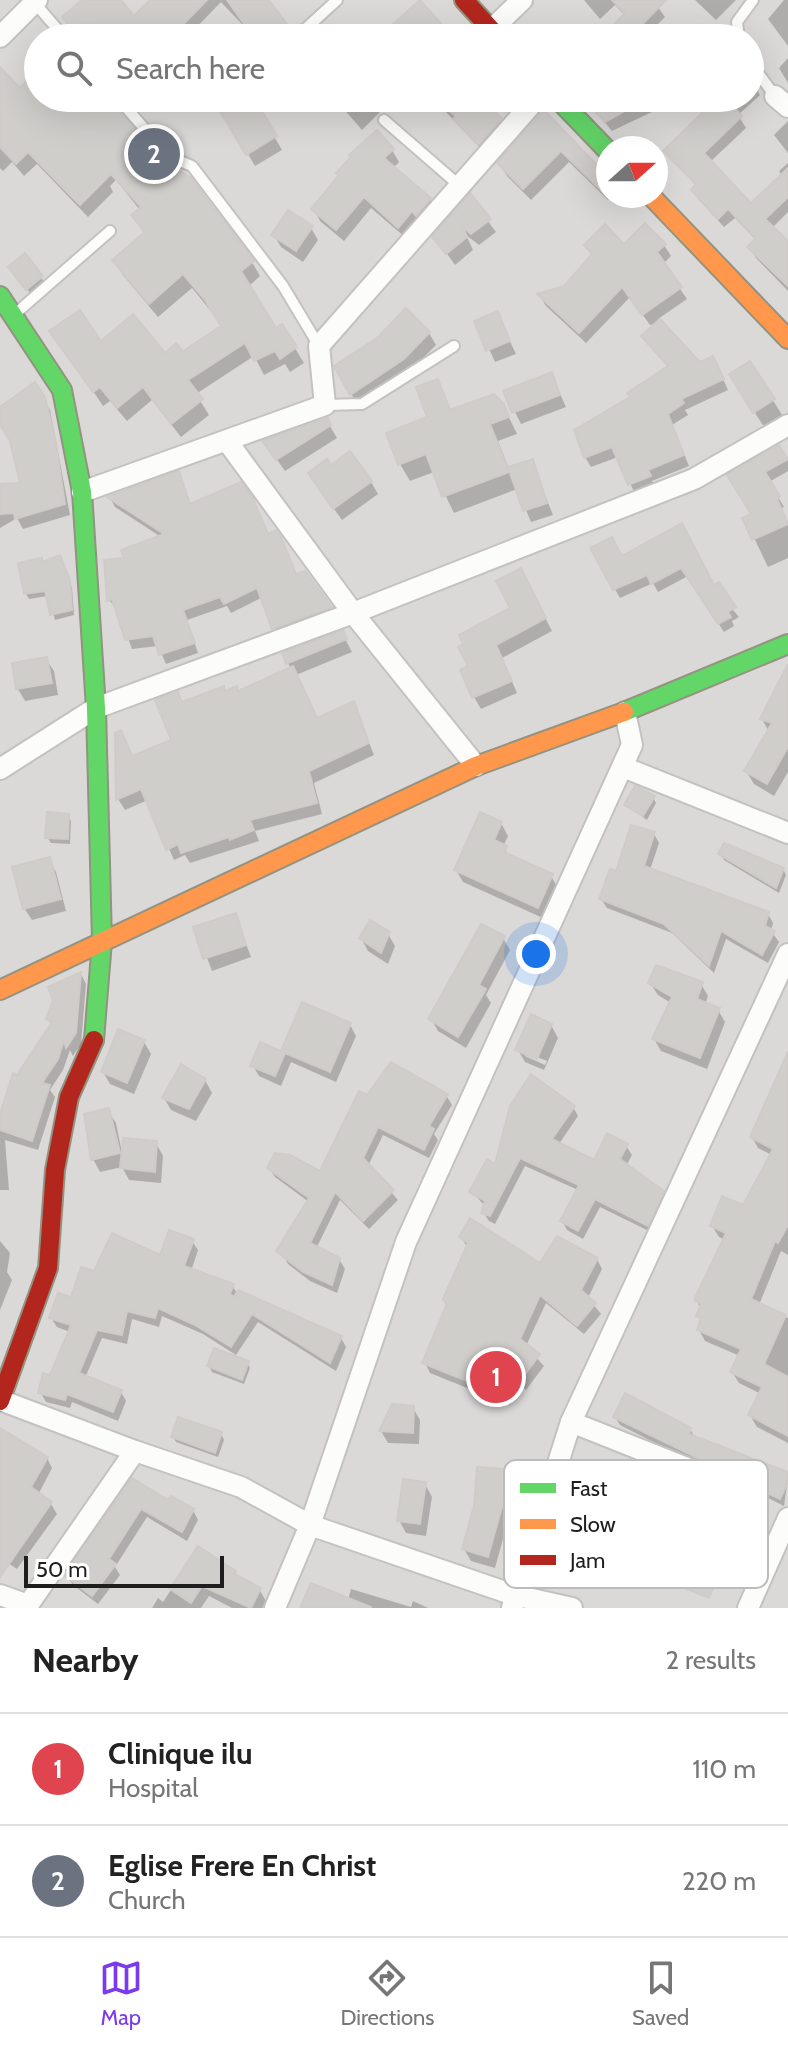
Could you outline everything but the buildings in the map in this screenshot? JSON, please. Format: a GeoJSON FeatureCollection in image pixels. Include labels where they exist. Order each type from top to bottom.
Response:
{"type":"FeatureCollection","features":[{"type":"Feature","properties":{"kind":"street"},"geometry":{"type":"LineString","coordinates":[[464,0],[486,24]]}},
{"type":"Feature","properties":{"kind":"street"},"geometry":{"type":"LineString","coordinates":[[503,24],[522,0]]}},
{"type":"Feature","properties":{"kind":"street"},"geometry":{"type":"LineString","coordinates":[[0,37],[36,1]]}},
{"type":"Feature","properties":{"kind":"street"},"geometry":{"type":"LineString","coordinates":[[82,492],[325,405],[319,346],[525,112]]}},
{"type":"Feature","properties":{"kind":"street"},"geometry":{"type":"LineString","coordinates":[[570,112],[596,139]]}},
{"type":"Feature","properties":{"kind":"street"},"geometry":{"type":"LineString","coordinates":[[662,208],[788,339]]}},
{"type":"Feature","properties":{"kind":"street"},"geometry":{"type":"LineString","coordinates":[[0,296],[7,320],[62,390],[82,492],[96,708],[102,941],[93,1047],[69,1097],[55,1170],[48,1268],[22,1332],[1,1401],[241,1487],[310,1525],[513,1602],[572,1608]]}},
{"type":"Feature","properties":{"kind":"street"},"geometry":{"type":"LineString","coordinates":[[0,769],[96,708],[353,613],[694,479],[788,425]]}},
{"type":"Feature","properties":{"kind":"street"},"geometry":{"type":"LineString","coordinates":[[227,441],[353,613],[476,766]]}},
{"type":"Feature","properties":{"kind":"street"},"geometry":{"type":"LineString","coordinates":[[0,990],[476,766],[625,712],[788,644]]}},
{"type":"Feature","properties":{"kind":"street"},"geometry":{"type":"LineString","coordinates":[[275,1608],[310,1525],[406,1242],[632,745],[625,712]]}},
{"type":"Feature","properties":{"kind":"street"},"geometry":{"type":"LineString","coordinates":[[623,767],[788,833]]}},
{"type":"Feature","properties":{"kind":"street"},"geometry":{"type":"LineString","coordinates":[[559,1460],[571,1422],[788,954]]}},
{"type":"Feature","properties":{"kind":"street"},"geometry":{"type":"LineString","coordinates":[[571,1422],[667,1460]]}},
{"type":"Feature","properties":{"kind":"street"},"geometry":{"type":"LineString","coordinates":[[0,1595],[27,1606],[135,1451]]}},
{"type":"Feature","properties":{"kind":"street"},"geometry":{"type":"LineString","coordinates":[[768,1563],[788,1518]]}},
{"type":"Feature","properties":{"kind":"street"},"geometry":{"type":"LineString","coordinates":[[748,1608],[757,1588]]}},
{"type":"Feature","properties":{"kind":"lane"},"geometry":{"type":"LineString","coordinates":[[311,24],[337,0]]}},
{"type":"Feature","properties":{"kind":"lane"},"geometry":{"type":"LineString","coordinates":[[737,24],[753,0]]}},
{"type":"Feature","properties":{"kind":"lane"},"geometry":{"type":"LineString","coordinates":[[36,1],[54,24]]}},
{"type":"Feature","properties":{"kind":"lane"},"geometry":{"type":"LineString","coordinates":[[764,80],[782,102]]}},
{"type":"Feature","properties":{"kind":"lane"},"geometry":{"type":"LineString","coordinates":[[130,112],[168,156],[192,166],[283,286],[319,346]]}},
{"type":"Feature","properties":{"kind":"lane"},"geometry":{"type":"LineString","coordinates":[[384,120],[460,186]]}},
{"type":"Feature","properties":{"kind":"lane"},"geometry":{"type":"LineString","coordinates":[[7,320],[110,231]]}},
{"type":"Feature","properties":{"kind":"lane"},"geometry":{"type":"LineString","coordinates":[[325,405],[362,404],[454,346]]}},
{"type":"Feature","properties":{"kind":"shaded area"},"geometry":{"type":"Polygon","coordinates":[[[0,0],[788,0],[788,1608],[0,1608],[0,0]]]}},
{"type":"Feature","properties":{"kind":"traffic: fast"},"geometry":{"type":"LineString","coordinates":[[570,112],[596,139]]}},
{"type":"Feature","properties":{"kind":"traffic: fast"},"geometry":{"type":"LineString","coordinates":[[0,296],[62,390],[82,492],[96,708],[102,941],[94,1040]]}},
{"type":"Feature","properties":{"kind":"traffic: fast"},"geometry":{"type":"LineString","coordinates":[[624,712],[788,644]]}},
{"type":"Feature","properties":{"kind":"traffic: slow"},"geometry":{"type":"LineString","coordinates":[[662,208],[788,339]]}},
{"type":"Feature","properties":{"kind":"traffic: slow"},"geometry":{"type":"LineString","coordinates":[[0,990],[476,766],[624,712]]}},
{"type":"Feature","properties":{"kind":"traffic: jam"},"geometry":{"type":"LineString","coordinates":[[464,0],[486,24]]}},
{"type":"Feature","properties":{"kind":"traffic: jam"},"geometry":{"type":"LineString","coordinates":[[0,1401],[48,1268],[55,1170],[69,1097],[94,1040]]}},
{"type":"Feature","properties":{"kind":"place","name":"Eglise Frere En Christ"},"geometry":{"type":"Point","coordinates":[154,154]}},
{"type":"Feature","properties":{"kind":"place","name":"Clinique ilu"},"geometry":{"type":"Point","coordinates":[496,1377]}}]}
